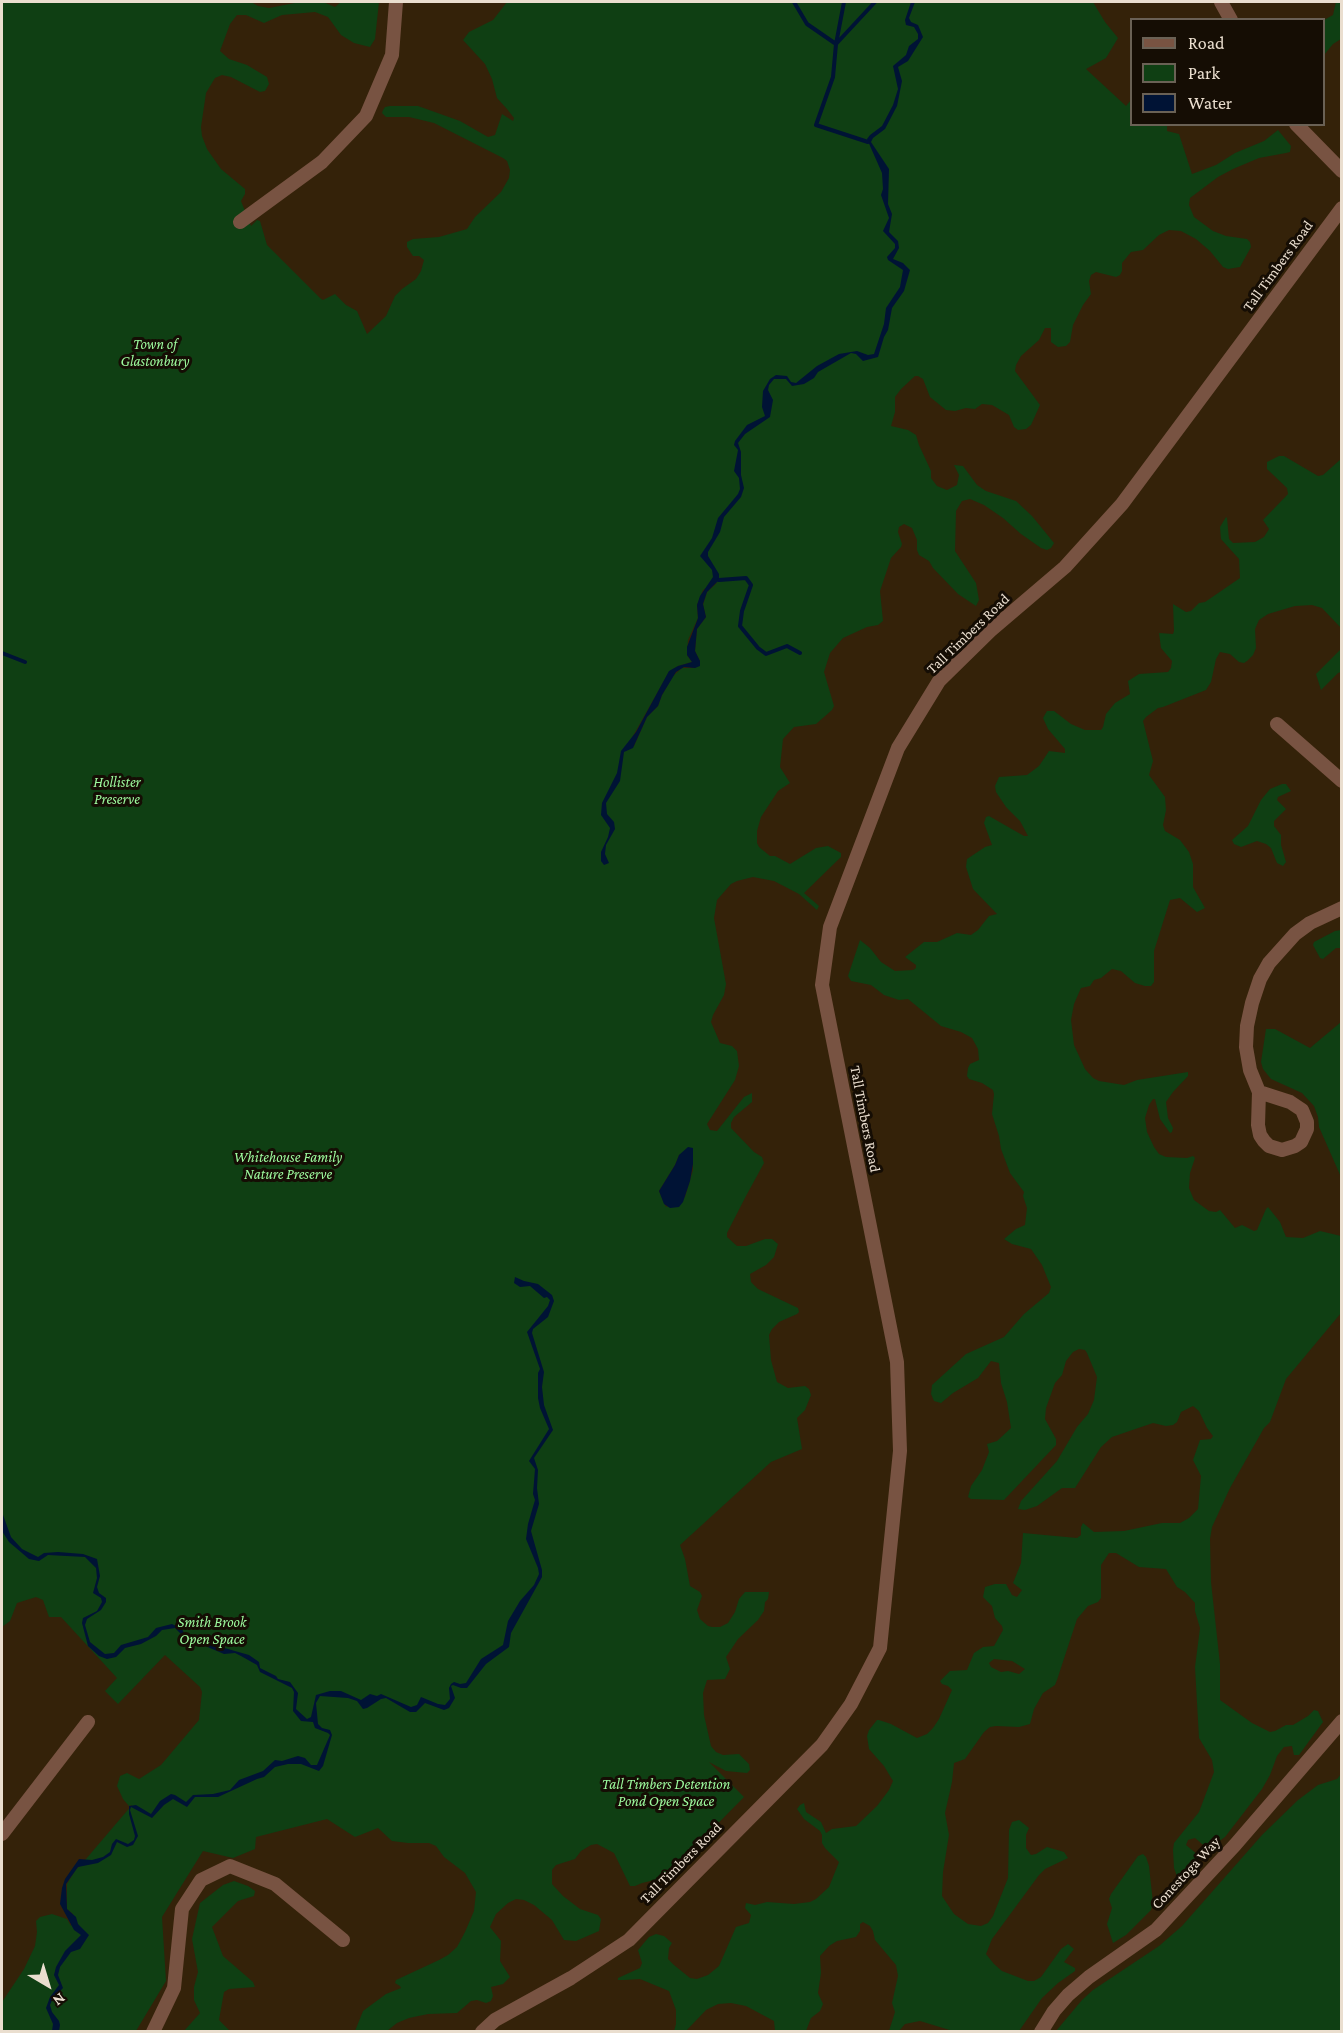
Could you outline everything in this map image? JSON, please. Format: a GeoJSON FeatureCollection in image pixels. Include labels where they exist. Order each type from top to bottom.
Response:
{"type":"FeatureCollection","features":[{"type":"Feature","properties":{"kind":"street"},"geometry":{"type":"LineString","coordinates":[[240,222],[322,162],[366,116],[392,55],[396,2]]}},
{"type":"Feature","properties":{"kind":"street"},"geometry":{"type":"LineString","coordinates":[[1221,2],[1230,18]]}},
{"type":"Feature","properties":{"kind":"street"},"geometry":{"type":"LineString","coordinates":[[1298,126],[1341,171]]}},
{"type":"Feature","properties":{"kind":"street","name":"Tall Timbers Road"},"geometry":{"type":"LineString","coordinates":[[482,2031],[495,2020],[571,1978],[628,1940],[822,1744],[851,1704],[880,1648],[900,1451],[897,1362],[822,985],[830,927],[898,748],[939,681],[990,631],[1065,567],[1122,504],[1341,208]]}},
{"type":"Feature","properties":{"kind":"street"},"geometry":{"type":"LineString","coordinates":[[1277,724],[1341,781]]}},
{"type":"Feature","properties":{"kind":"street"},"geometry":{"type":"LineString","coordinates":[[1259,1092],[1290,1102],[1302,1110],[1307,1129],[1301,1142],[1282,1150],[1269,1146],[1260,1135],[1259,1092],[1250,1070],[1246,1047],[1247,1026],[1252,1002],[1269,963],[1295,934],[1310,922],[1341,908]]}},
{"type":"Feature","properties":{"kind":"street","name":"Conestoga Way"},"geometry":{"type":"LineString","coordinates":[[1041,2031],[1068,1995],[1089,1977],[1156,1930],[1235,1845],[1341,1721]]}},
{"type":"Feature","properties":{"kind":"street"},"geometry":{"type":"LineString","coordinates":[[2,1834],[88,1722]]}},
{"type":"Feature","properties":{"kind":"street"},"geometry":{"type":"LineString","coordinates":[[153,2031],[174,1988],[182,1909],[201,1880],[230,1866],[275,1884],[343,1940]]}},
{"type":"Feature","properties":{"kind":"green space"},"geometry":{"type":"Polygon","coordinates":[[[2,2],[251,2],[269,8],[300,2],[323,2],[335,7],[341,2],[379,2],[375,39],[370,47],[354,43],[341,35],[328,17],[315,12],[282,15],[264,23],[246,15],[237,15],[230,24],[220,51],[229,59],[247,65],[267,77],[269,84],[265,91],[260,92],[231,77],[222,75],[215,78],[206,93],[201,127],[207,149],[221,169],[245,189],[241,201],[251,226],[257,220],[260,221],[267,245],[320,298],[323,300],[335,294],[346,305],[357,311],[367,334],[386,316],[395,296],[416,279],[421,271],[424,260],[419,256],[413,256],[407,247],[407,242],[413,239],[439,237],[467,229],[475,217],[501,192],[509,178],[510,170],[507,161],[503,158],[434,123],[409,117],[386,117],[382,113],[383,110],[390,106],[418,106],[460,121],[488,137],[495,135],[502,114],[513,121],[514,118],[497,98],[485,64],[463,40],[469,32],[493,20],[507,2],[1093,2],[1118,38],[1106,58],[1086,69],[1126,106],[1130,101],[1130,126],[1167,126],[1167,131],[1179,134],[1192,174],[1216,165],[1235,153],[1264,141],[1278,130],[1291,146],[1290,152],[1259,158],[1233,169],[1190,198],[1189,205],[1194,217],[1213,231],[1226,236],[1247,239],[1250,242],[1251,247],[1240,267],[1228,269],[1223,267],[1196,239],[1181,231],[1169,230],[1159,235],[1143,250],[1131,252],[1122,263],[1120,275],[1116,277],[1096,272],[1091,275],[1089,281],[1091,294],[1073,325],[1070,342],[1066,346],[1058,347],[1051,342],[1051,328],[1045,328],[1039,340],[1021,356],[1016,365],[1015,371],[1040,405],[1031,425],[1026,429],[1018,430],[1014,427],[1009,415],[992,405],[982,404],[975,409],[946,410],[930,397],[923,379],[918,376],[915,376],[895,397],[895,412],[891,426],[908,430],[916,435],[931,471],[931,478],[937,486],[947,490],[957,485],[959,475],[954,465],[963,466],[977,485],[986,491],[1016,501],[1032,516],[1054,543],[1047,550],[1041,548],[984,505],[970,499],[962,501],[956,511],[955,551],[976,583],[979,600],[976,606],[958,594],[929,561],[919,555],[917,540],[912,528],[904,524],[899,527],[898,532],[902,544],[891,558],[880,591],[883,621],[843,638],[830,653],[824,672],[834,706],[816,724],[794,727],[783,739],[780,767],[790,783],[778,791],[761,817],[757,831],[759,847],[770,856],[775,856],[790,864],[816,848],[828,846],[841,853],[841,857],[804,893],[819,906],[817,910],[799,894],[774,881],[753,877],[731,884],[717,900],[714,918],[726,984],[724,995],[711,1022],[720,1043],[732,1046],[737,1051],[739,1066],[735,1080],[707,1124],[710,1130],[717,1131],[744,1097],[752,1093],[752,1102],[734,1117],[731,1128],[754,1152],[762,1157],[764,1163],[727,1237],[737,1246],[746,1246],[765,1239],[772,1239],[778,1244],[774,1257],[766,1265],[750,1274],[751,1282],[758,1289],[798,1308],[797,1314],[779,1322],[772,1329],[769,1335],[771,1360],[777,1382],[788,1388],[805,1386],[811,1395],[805,1410],[797,1418],[802,1449],[771,1462],[680,1545],[690,1586],[702,1596],[697,1610],[700,1619],[708,1626],[720,1627],[728,1623],[739,1599],[745,1592],[769,1592],[764,1611],[738,1639],[726,1657],[730,1669],[725,1679],[707,1680],[703,1693],[704,1715],[711,1746],[723,1755],[739,1754],[749,1764],[750,1770],[747,1773],[726,1771],[709,1762],[744,1797],[671,1871],[659,1879],[630,1886],[614,1853],[597,1844],[581,1851],[575,1859],[556,1865],[552,1870],[552,1884],[580,1909],[598,1915],[601,1919],[599,1931],[576,1941],[564,1940],[552,1920],[534,1905],[516,1899],[508,1903],[496,1914],[490,1927],[501,1941],[500,1961],[510,1977],[503,1984],[491,1987],[493,1996],[491,2001],[486,2003],[471,2001],[457,2013],[428,2014],[409,2018],[397,2023],[387,2031],[355,2031],[363,2011],[386,1994],[401,1988],[395,1983],[396,1980],[439,1960],[457,1947],[474,1911],[476,1892],[465,1873],[444,1857],[436,1846],[429,1843],[392,1841],[378,1828],[355,1837],[327,1819],[256,1837],[255,1849],[233,1858],[203,1851],[162,1917],[166,1981],[136,2031],[2,2031],[2,2002],[24,1969],[35,1946],[36,1921],[40,1917],[52,1914],[67,1919],[71,1926],[73,1914],[67,1909],[67,1884],[76,1869],[132,1805],[129,1806],[123,1799],[117,1786],[120,1776],[127,1773],[139,1779],[161,1765],[199,1720],[202,1692],[200,1687],[165,1655],[118,1704],[105,1691],[117,1678],[61,1617],[49,1617],[43,1600],[36,1597],[17,1603],[10,1621],[2,1627],[2,2]],[[718,582],[703,590],[697,605],[698,618],[688,640],[687,655],[692,662],[678,666],[669,672],[629,743],[634,746],[647,717],[658,706],[673,676],[682,668],[695,668],[700,661],[695,651],[697,629],[706,617],[703,605],[707,592],[718,582]],[[693,1148],[679,1155],[659,1191],[666,1207],[685,1197],[693,1170],[693,1148]]]}},
{"type":"Feature","properties":{"kind":"green space"},"geometry":{"type":"Polygon","coordinates":[[[1336,2],[1341,2],[1341,39],[1325,54],[1325,19],[1333,15],[1336,2]]]}},
{"type":"Feature","properties":{"kind":"green space"},"geometry":{"type":"Polygon","coordinates":[[[1284,456],[1318,476],[1323,475],[1341,459],[1341,628],[1322,608],[1312,605],[1295,606],[1268,614],[1259,620],[1255,629],[1256,648],[1247,661],[1239,662],[1230,654],[1220,652],[1216,659],[1211,682],[1206,690],[1158,708],[1143,721],[1153,761],[1149,775],[1165,797],[1166,810],[1163,825],[1165,831],[1180,840],[1189,852],[1193,864],[1193,887],[1205,908],[1197,912],[1180,898],[1170,900],[1154,951],[1154,982],[1151,986],[1135,983],[1121,971],[1112,969],[1101,978],[1094,980],[1090,986],[1081,988],[1074,1004],[1071,1020],[1074,1045],[1085,1069],[1099,1081],[1124,1085],[1137,1080],[1188,1072],[1188,1076],[1166,1102],[1172,1132],[1170,1133],[1160,1119],[1155,1099],[1149,1105],[1145,1118],[1147,1132],[1159,1154],[1166,1157],[1193,1156],[1195,1158],[1190,1173],[1189,1188],[1194,1200],[1209,1211],[1220,1210],[1235,1228],[1242,1225],[1254,1231],[1257,1230],[1268,1207],[1280,1222],[1286,1237],[1303,1238],[1320,1231],[1341,1236],[1341,1313],[1286,1379],[1270,1422],[1264,1428],[1230,1488],[1212,1527],[1210,1539],[1211,1582],[1220,1664],[1220,1700],[1252,1723],[1270,1732],[1286,1725],[1293,1725],[1314,1710],[1318,1711],[1323,1722],[1299,1755],[1294,1755],[1292,1746],[1284,1747],[1277,1756],[1262,1789],[1225,1837],[1208,1849],[1195,1838],[1188,1840],[1186,1845],[1198,1855],[1198,1859],[1186,1876],[1178,1879],[1174,1868],[1174,1843],[1199,1812],[1214,1772],[1212,1760],[1199,1738],[1195,1667],[1200,1628],[1195,1603],[1177,1587],[1166,1569],[1139,1567],[1116,1553],[1109,1553],[1101,1565],[1101,1598],[1098,1602],[1088,1606],[1077,1619],[1055,1685],[1043,1693],[1034,1709],[1030,1724],[1019,1727],[990,1727],[965,1759],[954,1763],[945,1813],[949,1835],[942,1896],[954,1914],[968,1924],[981,1926],[988,1923],[993,1916],[1008,1878],[1009,1830],[1012,1822],[1019,1820],[1029,1828],[1026,1835],[1026,1848],[1031,1855],[1047,1847],[1064,1852],[1068,1858],[1045,1869],[1039,1875],[992,1939],[986,1954],[1002,1971],[1034,1981],[1041,1977],[1061,1949],[1068,1944],[1074,1949],[1064,1962],[1075,1968],[1075,1971],[1042,1998],[1019,2031],[953,2031],[920,2021],[905,2024],[899,2031],[889,2031],[895,2012],[892,2003],[898,1976],[896,1965],[875,1940],[870,1926],[863,1922],[860,1924],[860,1931],[856,1937],[837,1941],[820,1956],[821,1973],[818,1993],[823,2004],[820,2011],[811,2018],[806,2031],[775,2031],[774,2021],[746,2006],[731,2003],[718,2004],[706,2010],[686,2031],[674,2031],[676,2010],[669,1991],[640,1979],[618,1980],[618,1978],[640,1968],[642,1963],[638,1950],[649,1937],[656,1934],[664,1936],[672,1943],[668,1959],[690,1978],[697,1979],[708,1975],[719,1966],[736,1927],[749,1923],[751,1915],[745,1908],[746,1903],[755,1905],[767,1902],[794,1904],[810,1902],[829,1887],[839,1862],[825,1848],[820,1831],[804,1819],[797,1809],[804,1803],[806,1812],[821,1822],[826,1833],[832,1829],[856,1826],[877,1806],[893,1781],[869,1749],[867,1736],[869,1730],[877,1720],[891,1724],[917,1738],[927,1734],[933,1728],[952,1690],[940,1681],[950,1671],[967,1670],[974,1653],[983,1647],[994,1646],[1003,1630],[995,1618],[992,1606],[983,1597],[985,1587],[1006,1584],[1012,1595],[1017,1597],[1022,1590],[1013,1583],[1021,1563],[1023,1533],[1077,1538],[1081,1535],[1083,1523],[1094,1532],[1124,1531],[1162,1523],[1180,1523],[1198,1509],[1201,1476],[1193,1460],[1200,1440],[1211,1439],[1213,1436],[1199,1411],[1193,1406],[1181,1412],[1177,1422],[1173,1425],[1153,1423],[1112,1437],[1101,1447],[1075,1488],[1062,1488],[1037,1506],[1025,1510],[1018,1509],[1021,1501],[1057,1461],[1077,1427],[1088,1414],[1094,1400],[1097,1377],[1087,1353],[1079,1349],[1073,1352],[1066,1361],[1062,1375],[1055,1383],[1046,1408],[1045,1419],[1056,1439],[1056,1445],[1004,1500],[968,1497],[971,1486],[982,1470],[989,1452],[987,1444],[997,1441],[1011,1428],[999,1363],[991,1361],[978,1378],[941,1403],[934,1401],[931,1394],[932,1385],[966,1354],[1004,1337],[1024,1314],[1049,1293],[1051,1287],[1042,1265],[1031,1249],[1012,1244],[1004,1239],[1025,1225],[1027,1208],[1024,1192],[1010,1173],[1001,1149],[992,1114],[993,1090],[967,1076],[970,1064],[979,1060],[978,1049],[972,1038],[941,1026],[908,999],[899,1000],[884,995],[871,985],[851,981],[848,976],[860,940],[881,962],[895,971],[913,970],[916,965],[905,957],[924,942],[937,942],[957,933],[971,935],[989,916],[997,914],[973,889],[966,867],[967,859],[992,845],[984,823],[986,817],[989,816],[1024,836],[1028,836],[1020,821],[1006,807],[996,792],[995,786],[999,777],[1027,775],[1039,766],[1049,751],[1065,753],[1065,749],[1048,729],[1043,718],[1047,711],[1054,711],[1071,724],[1085,730],[1101,730],[1106,714],[1115,703],[1130,694],[1128,681],[1139,674],[1168,672],[1172,661],[1161,648],[1159,633],[1173,634],[1173,604],[1186,612],[1191,611],[1199,603],[1205,602],[1240,578],[1239,559],[1221,539],[1220,527],[1226,517],[1229,539],[1233,543],[1255,542],[1264,537],[1269,529],[1263,520],[1288,494],[1287,488],[1267,469],[1267,462],[1284,456]],[[994,1659],[989,1663],[991,1667],[1001,1672],[1019,1674],[1025,1669],[1012,1661],[994,1659]]]}},
{"type":"Feature","properties":{"kind":"green space"},"geometry":{"type":"Polygon","coordinates":[[[1341,649],[1341,672],[1321,690],[1316,674],[1341,649]]]}},
{"type":"Feature","properties":{"kind":"green space"},"geometry":{"type":"Polygon","coordinates":[[[1286,784],[1291,791],[1278,797],[1277,800],[1286,809],[1274,821],[1274,826],[1281,835],[1281,845],[1286,862],[1283,866],[1277,863],[1271,848],[1266,844],[1257,841],[1241,847],[1234,844],[1232,840],[1248,826],[1261,800],[1270,789],[1286,784]]]}},
{"type":"Feature","properties":{"kind":"green space"},"geometry":{"type":"Polygon","coordinates":[[[1341,930],[1341,948],[1336,948],[1323,959],[1320,958],[1313,945],[1314,942],[1341,930]]]}},
{"type":"Feature","properties":{"kind":"green space"},"geometry":{"type":"Polygon","coordinates":[[[1341,1022],[1341,1177],[1319,1127],[1314,1106],[1302,1093],[1271,1079],[1263,1069],[1261,1062],[1266,1029],[1275,1029],[1310,1048],[1341,1022]]]}},
{"type":"Feature","properties":{"kind":"green space"},"geometry":{"type":"Polygon","coordinates":[[[1341,1774],[1341,2031],[1056,2031],[1093,1990],[1159,1946],[1182,1926],[1262,1835],[1298,1800],[1318,1785],[1337,1779],[1341,1774]]]}},
{"type":"Feature","properties":{"kind":"green space"},"geometry":{"type":"Polygon","coordinates":[[[1143,1854],[1149,1866],[1153,1903],[1151,1910],[1126,1935],[1113,1943],[1107,1924],[1112,1908],[1109,1899],[1138,1856],[1143,1854]]]}},
{"type":"Feature","properties":{"kind":"green space"},"geometry":{"type":"Polygon","coordinates":[[[234,1881],[255,1891],[254,1896],[238,1901],[212,1927],[223,1956],[253,1982],[255,1987],[229,1989],[224,1992],[219,2020],[230,2031],[184,2031],[200,2013],[194,2000],[194,1987],[198,1972],[192,1939],[200,1903],[223,1885],[234,1881]]]}},
{"type":"Feature","properties":{"kind":"water"},"geometry":{"type":"Polygon","coordinates":[[[911,2],[915,2],[909,18],[911,22],[918,25],[923,37],[908,61],[898,67],[902,81],[897,106],[885,129],[871,142],[889,169],[888,204],[892,214],[889,232],[898,241],[899,248],[893,259],[903,263],[910,270],[904,291],[892,308],[888,330],[878,357],[863,361],[856,354],[851,353],[818,372],[814,378],[804,384],[792,386],[786,379],[774,379],[768,390],[773,400],[770,417],[745,434],[738,443],[744,488],[741,497],[724,517],[720,532],[708,552],[719,574],[719,580],[707,592],[703,604],[706,617],[697,629],[695,651],[700,666],[684,667],[676,672],[658,706],[647,717],[633,748],[624,752],[620,781],[606,803],[607,814],[614,822],[615,829],[606,845],[605,854],[609,863],[604,865],[601,861],[601,852],[610,828],[601,815],[602,803],[617,773],[621,751],[636,732],[669,671],[692,662],[687,655],[687,647],[698,618],[697,605],[700,596],[713,577],[712,570],[700,556],[712,538],[718,518],[740,489],[739,478],[734,471],[738,450],[734,445],[735,441],[747,425],[765,416],[762,407],[763,391],[770,379],[776,375],[787,376],[791,382],[796,383],[817,366],[839,354],[857,351],[868,355],[874,354],[884,324],[886,308],[900,287],[903,270],[887,257],[895,248],[895,244],[883,231],[889,218],[881,195],[882,173],[867,139],[882,126],[893,105],[898,89],[893,66],[906,55],[909,46],[918,39],[914,27],[906,25],[905,20],[911,2]]]}},
{"type":"Feature","properties":{"kind":"water"},"geometry":{"type":"Polygon","coordinates":[[[688,1147],[693,1148],[690,1181],[683,1202],[679,1207],[670,1208],[664,1204],[659,1191],[679,1155],[688,1147]]]}},
{"type":"Feature","properties":{"kind":"water"},"geometry":{"type":"Polygon","coordinates":[[[515,1277],[538,1284],[552,1295],[554,1301],[548,1317],[533,1329],[532,1333],[544,1372],[542,1387],[544,1405],[553,1430],[534,1458],[538,1470],[539,1504],[531,1531],[542,1577],[511,1633],[509,1647],[486,1664],[467,1688],[451,1686],[455,1698],[449,1708],[444,1710],[425,1703],[416,1712],[410,1712],[386,1698],[363,1709],[357,1701],[348,1698],[320,1696],[316,1703],[318,1724],[330,1730],[332,1735],[323,1766],[319,1771],[301,1764],[275,1767],[264,1777],[218,1797],[195,1797],[187,1807],[173,1799],[152,1818],[131,1807],[138,1836],[133,1845],[127,1847],[117,1842],[111,1855],[98,1863],[78,1867],[66,1884],[67,1909],[89,1935],[80,1949],[71,1952],[60,1967],[58,1975],[63,1988],[53,1998],[50,2005],[60,2025],[59,2031],[52,2031],[53,2024],[46,2008],[50,1997],[59,1985],[54,1975],[56,1967],[65,1951],[81,1935],[74,1930],[60,1904],[65,1879],[79,1859],[92,1860],[103,1857],[110,1852],[116,1839],[128,1844],[134,1840],[129,1806],[136,1805],[151,1814],[160,1801],[171,1794],[186,1802],[193,1795],[230,1790],[239,1780],[263,1771],[275,1760],[282,1761],[298,1756],[305,1758],[311,1765],[317,1765],[330,1735],[315,1728],[313,1722],[301,1721],[293,1711],[294,1692],[292,1688],[260,1672],[257,1665],[235,1653],[224,1654],[196,1642],[184,1643],[181,1634],[175,1628],[162,1630],[141,1644],[125,1648],[116,1657],[107,1659],[99,1656],[88,1646],[82,1623],[83,1618],[97,1611],[102,1602],[101,1598],[93,1593],[97,1578],[96,1568],[85,1557],[48,1555],[39,1561],[29,1559],[9,1542],[2,1531],[2,1512],[11,1537],[22,1549],[38,1557],[44,1553],[58,1552],[83,1554],[97,1559],[100,1576],[97,1587],[99,1593],[106,1598],[106,1602],[101,1610],[87,1619],[85,1625],[90,1642],[105,1654],[114,1653],[121,1645],[148,1637],[156,1628],[172,1624],[182,1629],[186,1637],[249,1655],[259,1662],[260,1668],[278,1679],[290,1682],[298,1693],[296,1709],[307,1719],[311,1717],[316,1695],[330,1691],[341,1691],[361,1700],[370,1694],[377,1696],[381,1694],[411,1707],[417,1705],[421,1697],[445,1705],[450,1699],[451,1684],[466,1683],[481,1659],[503,1645],[508,1621],[520,1601],[534,1585],[539,1574],[526,1539],[535,1500],[533,1494],[535,1469],[529,1461],[549,1429],[538,1398],[540,1369],[527,1332],[548,1306],[550,1300],[547,1297],[544,1298],[530,1286],[520,1287],[514,1283],[515,1277]]]}},
{"type":"Feature","properties":{"kind":"waterway"},"geometry":{"type":"LineString","coordinates":[[794,2],[807,24],[836,44],[844,2]]}},
{"type":"Feature","properties":{"kind":"waterway"},"geometry":{"type":"LineString","coordinates":[[868,142],[816,125],[833,77],[836,44],[875,2]]}},
{"type":"Feature","properties":{"kind":"waterway"},"geometry":{"type":"LineString","coordinates":[[719,580],[746,578],[751,585],[742,611],[740,626],[758,648],[766,654],[787,646],[800,653]]}},
{"type":"Feature","properties":{"kind":"waterway"},"geometry":{"type":"LineString","coordinates":[[2,653],[25,662]]}},
{"type":"Feature","properties":{"kind":"park label","name":"Town of Glastonbury"},"geometry":{"type":"Point","coordinates":[155,352]}},
{"type":"Feature","properties":{"kind":"park label","name":"Hollister Preserve"},"geometry":{"type":"Point","coordinates":[117,790]}},
{"type":"Feature","properties":{"kind":"park label","name":"Whitehouse Family Nature Preserve"},"geometry":{"type":"Point","coordinates":[288,1166]}},
{"type":"Feature","properties":{"kind":"park label","name":"Smith Brook Open Space"},"geometry":{"type":"Point","coordinates":[212,1630]}},
{"type":"Feature","properties":{"kind":"park label","name":"Tall Timbers Detention Pond Open Space"},"geometry":{"type":"Point","coordinates":[666,1792]}}]}
